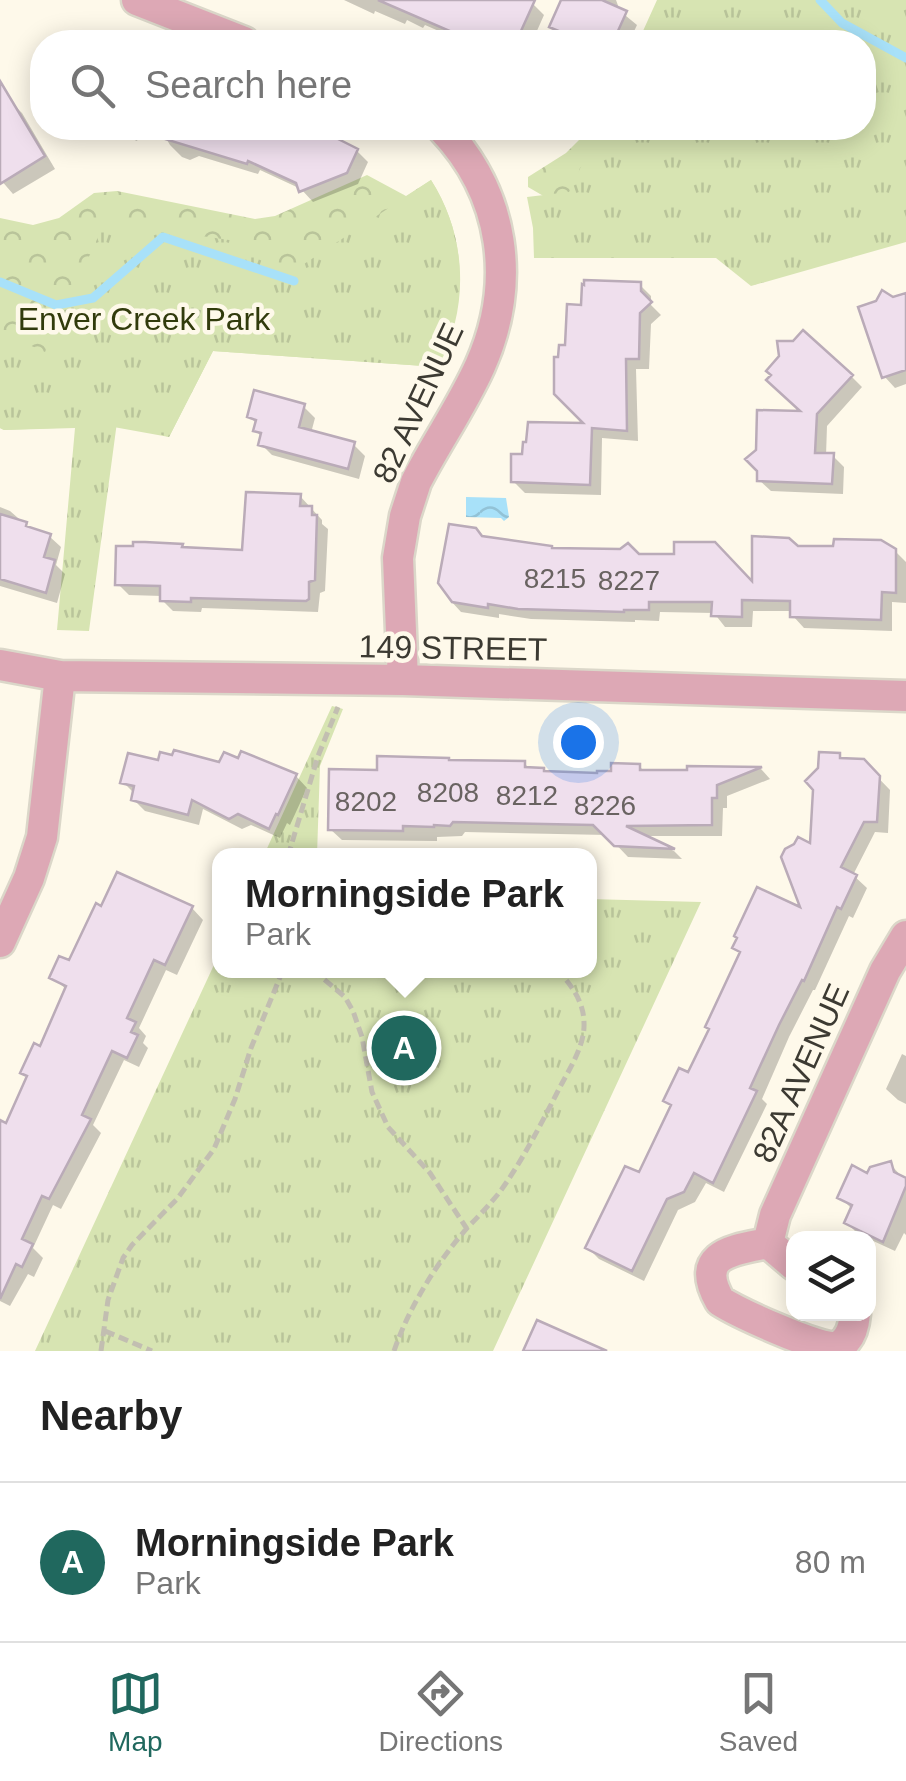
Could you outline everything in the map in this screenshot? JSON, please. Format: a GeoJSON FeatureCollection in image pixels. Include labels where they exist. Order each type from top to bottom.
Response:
{"type":"FeatureCollection","features":[{"type":"Feature","properties":{"kind":"street"},"geometry":{"type":"LineString","coordinates":[[138,0],[214,30]]}},
{"type":"Feature","properties":{"kind":"street","name":"82 AVENUE"},"geometry":{"type":"LineString","coordinates":[[402,680],[398,572],[408,502],[475,376],[491,336],[500,296],[502,270],[494,217],[472,168],[451,140]]}},
{"type":"Feature","properties":{"kind":"street","name":"149 STREET"},"geometry":{"type":"LineString","coordinates":[[0,664],[60,676],[402,680],[906,696]]}},
{"type":"Feature","properties":{"kind":"street"},"geometry":{"type":"LineString","coordinates":[[0,942],[42,838],[60,676]]}},
{"type":"Feature","properties":{"kind":"street","name":"82A AVENUE"},"geometry":{"type":"LineString","coordinates":[[768,1242],[775,1215],[885,971],[906,938]]}},
{"type":"Feature","properties":{"kind":"street"},"geometry":{"type":"LineString","coordinates":[[786,1258],[768,1242],[730,1250],[716,1260],[712,1276],[720,1301],[827,1349],[846,1338],[854,1321]]}},
{"type":"Feature","properties":{"kind":"path"},"geometry":{"type":"LineString","coordinates":[[290,848],[318,756],[348,681]]}},
{"type":"Feature","properties":{"kind":"path"},"geometry":{"type":"LineString","coordinates":[[101,1351],[108,1300],[123,1258],[177,1199],[214,1149],[280,978]]}},
{"type":"Feature","properties":{"kind":"path"},"geometry":{"type":"LineString","coordinates":[[322,978],[353,1011],[372,1092],[388,1127],[430,1173],[467,1229]]}},
{"type":"Feature","properties":{"kind":"path"},"geometry":{"type":"LineString","coordinates":[[394,1351],[417,1298],[531,1144],[572,1063],[585,1021],[578,997],[564,978]]}},
{"type":"Feature","properties":{"kind":"path"},"geometry":{"type":"LineString","coordinates":[[105,1331],[152,1351]]}},
{"type":"Feature","properties":{"kind":"green space"},"geometry":{"type":"Polygon","coordinates":[[[657,0],[906,0],[906,242],[751,286],[716,258],[534,258],[527,197],[569,192],[593,140],[876,140],[876,30],[643,30],[657,0]]]}},
{"type":"Feature","properties":{"kind":"green space"},"geometry":{"type":"Polygon","coordinates":[[[579,140],[687,140],[552,201],[528,187],[528,177],[579,140]]]}},
{"type":"Feature","properties":{"kind":"green space","name":"Enver Creek Park"},"geometry":{"type":"Polygon","coordinates":[[[367,175],[406,196],[431,180],[452,225],[460,272],[459,296],[448,344],[438,367],[213,351],[169,437],[108,426],[0,428],[0,218],[33,225],[59,218],[94,193],[117,191],[255,219],[275,216],[367,175]]]}},
{"type":"Feature","properties":{"kind":"green space","name":"Enver Creek Park"},"geometry":{"type":"Polygon","coordinates":[[[431,180],[452,225],[460,272],[455,320],[438,367],[213,351],[169,437],[117,422],[89,631],[57,630],[75,428],[0,428],[0,332],[45,352],[105,222],[229,240],[295,270],[431,180]]]}},
{"type":"Feature","properties":{"kind":"green space"},"geometry":{"type":"Polygon","coordinates":[[[332,706],[343,709],[320,766],[317,848],[267,848],[332,706]]]}},
{"type":"Feature","properties":{"kind":"green space"},"geometry":{"type":"Polygon","coordinates":[[[597,899],[701,902],[493,1351],[35,1351],[212,969],[212,978],[597,978],[597,899]]]}},
{"type":"Feature","properties":{"kind":"water"},"geometry":{"type":"Polygon","coordinates":[[[466,497],[506,498],[509,517],[504,521],[466,517],[466,497]]]}},
{"type":"Feature","properties":{"kind":"building"},"geometry":{"type":"Polygon","coordinates":[[[378,0],[535,0],[521,30],[447,30],[378,0]]]}},
{"type":"Feature","properties":{"kind":"building"},"geometry":{"type":"Polygon","coordinates":[[[561,0],[602,0],[627,11],[618,30],[549,27],[561,0]]]}},
{"type":"Feature","properties":{"kind":"building"},"geometry":{"type":"Polygon","coordinates":[[[0,81],[30,131],[30,140],[35,140],[45,156],[0,184],[0,81]]]}},
{"type":"Feature","properties":{"kind":"building"},"geometry":{"type":"Polygon","coordinates":[[[168,140],[340,140],[358,149],[347,173],[299,192],[296,183],[248,161],[247,164],[168,140]]]}},
{"type":"Feature","properties":{"kind":"building"},"geometry":{"type":"Polygon","coordinates":[[[584,280],[641,282],[641,291],[652,302],[640,313],[639,359],[626,359],[627,431],[592,428],[590,485],[511,482],[511,454],[522,454],[528,422],[583,423],[554,394],[554,357],[558,357],[559,345],[565,345],[567,304],[581,305],[584,280]]]}},
{"type":"Feature","properties":{"kind":"building"},"geometry":{"type":"Polygon","coordinates":[[[882,290],[893,297],[906,293],[906,370],[882,378],[858,307],[876,301],[882,290]]]}},
{"type":"Feature","properties":{"kind":"building"},"geometry":{"type":"Polygon","coordinates":[[[803,330],[853,375],[817,414],[815,453],[834,453],[832,484],[757,481],[757,471],[745,459],[756,450],[757,410],[800,411],[766,380],[771,375],[766,371],[779,356],[777,341],[793,341],[803,330]]]}},
{"type":"Feature","properties":{"kind":"building"},"geometry":{"type":"Polygon","coordinates":[[[254,390],[305,404],[299,427],[355,442],[348,469],[258,445],[261,433],[253,431],[256,420],[247,417],[254,390]]]}},
{"type":"Feature","properties":{"kind":"building"},"geometry":{"type":"Polygon","coordinates":[[[246,492],[301,494],[300,506],[312,506],[312,515],[317,515],[315,580],[309,582],[309,599],[160,601],[160,586],[115,585],[116,546],[145,542],[242,550],[246,492]]]}},
{"type":"Feature","properties":{"kind":"building"},"geometry":{"type":"Polygon","coordinates":[[[0,514],[51,534],[44,557],[55,560],[46,593],[0,579],[0,514]]]}},
{"type":"Feature","properties":{"kind":"building"},"geometry":{"type":"Polygon","coordinates":[[[449,524],[476,528],[482,536],[552,548],[620,549],[628,543],[639,554],[674,554],[674,542],[715,542],[752,581],[752,536],[789,538],[798,546],[833,546],[834,539],[881,540],[896,549],[896,593],[882,592],[881,620],[790,617],[790,601],[742,600],[742,617],[711,616],[712,602],[649,602],[649,610],[624,612],[518,609],[488,604],[488,608],[452,602],[438,583],[449,524]]]}},
{"type":"Feature","properties":{"kind":"building"},"geometry":{"type":"Polygon","coordinates":[[[174,750],[219,762],[224,752],[238,758],[241,751],[297,774],[269,829],[238,814],[229,819],[192,800],[188,815],[131,800],[134,786],[120,783],[128,753],[158,760],[160,752],[172,755],[174,750]]]}},
{"type":"Feature","properties":{"kind":"building"},"geometry":{"type":"Polygon","coordinates":[[[819,752],[864,759],[880,776],[877,822],[864,822],[841,867],[857,875],[779,1025],[750,1088],[757,1091],[713,1183],[694,1173],[684,1192],[667,1199],[632,1271],[585,1248],[625,1166],[639,1172],[671,1105],[663,1101],[679,1068],[688,1072],[709,1029],[705,1027],[740,952],[732,948],[737,938],[734,936],[757,887],[800,907],[781,857],[798,837],[810,843],[813,790],[805,781],[818,768],[819,752]]]}},
{"type":"Feature","properties":{"kind":"building"},"geometry":{"type":"Polygon","coordinates":[[[377,756],[525,761],[525,767],[544,771],[597,773],[611,771],[611,763],[640,764],[640,770],[762,767],[717,785],[717,798],[712,798],[712,825],[626,826],[675,849],[614,846],[593,825],[453,822],[450,826],[403,826],[403,831],[328,830],[329,769],[377,770],[377,756]]]}},
{"type":"Feature","properties":{"kind":"building"},"geometry":{"type":"Polygon","coordinates":[[[117,872],[193,906],[165,965],[154,960],[127,1018],[136,1022],[131,1032],[138,1035],[127,1058],[112,1051],[82,1115],[91,1119],[49,1199],[42,1196],[22,1239],[33,1244],[22,1267],[16,1264],[0,1299],[0,1120],[6,1123],[27,1076],[20,1073],[34,1043],[40,1046],[66,986],[49,978],[59,956],[69,960],[96,903],[101,906],[117,872]]]}},
{"type":"Feature","properties":{"kind":"building"},"geometry":{"type":"Polygon","coordinates":[[[891,1161],[894,1172],[906,1178],[883,1242],[876,1239],[876,1231],[860,1231],[844,1223],[852,1205],[837,1198],[852,1165],[867,1173],[870,1167],[891,1161]]]}},
{"type":"Feature","properties":{"kind":"building"},"geometry":{"type":"Polygon","coordinates":[[[537,1320],[607,1351],[523,1351],[537,1320]]]}},
{"type":"Feature","properties":{"kind":"waterway"},"geometry":{"type":"LineString","coordinates":[[820,0],[842,23],[855,30]]}},
{"type":"Feature","properties":{"kind":"waterway"},"geometry":{"type":"LineString","coordinates":[[876,42],[906,58]]}},
{"type":"Feature","properties":{"kind":"waterway"},"geometry":{"type":"LineString","coordinates":[[0,282],[56,305],[93,298],[163,237],[294,281]]}},
{"type":"Feature","properties":{"kind":"place","name":"Morningside Park"},"geometry":{"type":"Point","coordinates":[404,1048]}}]}
